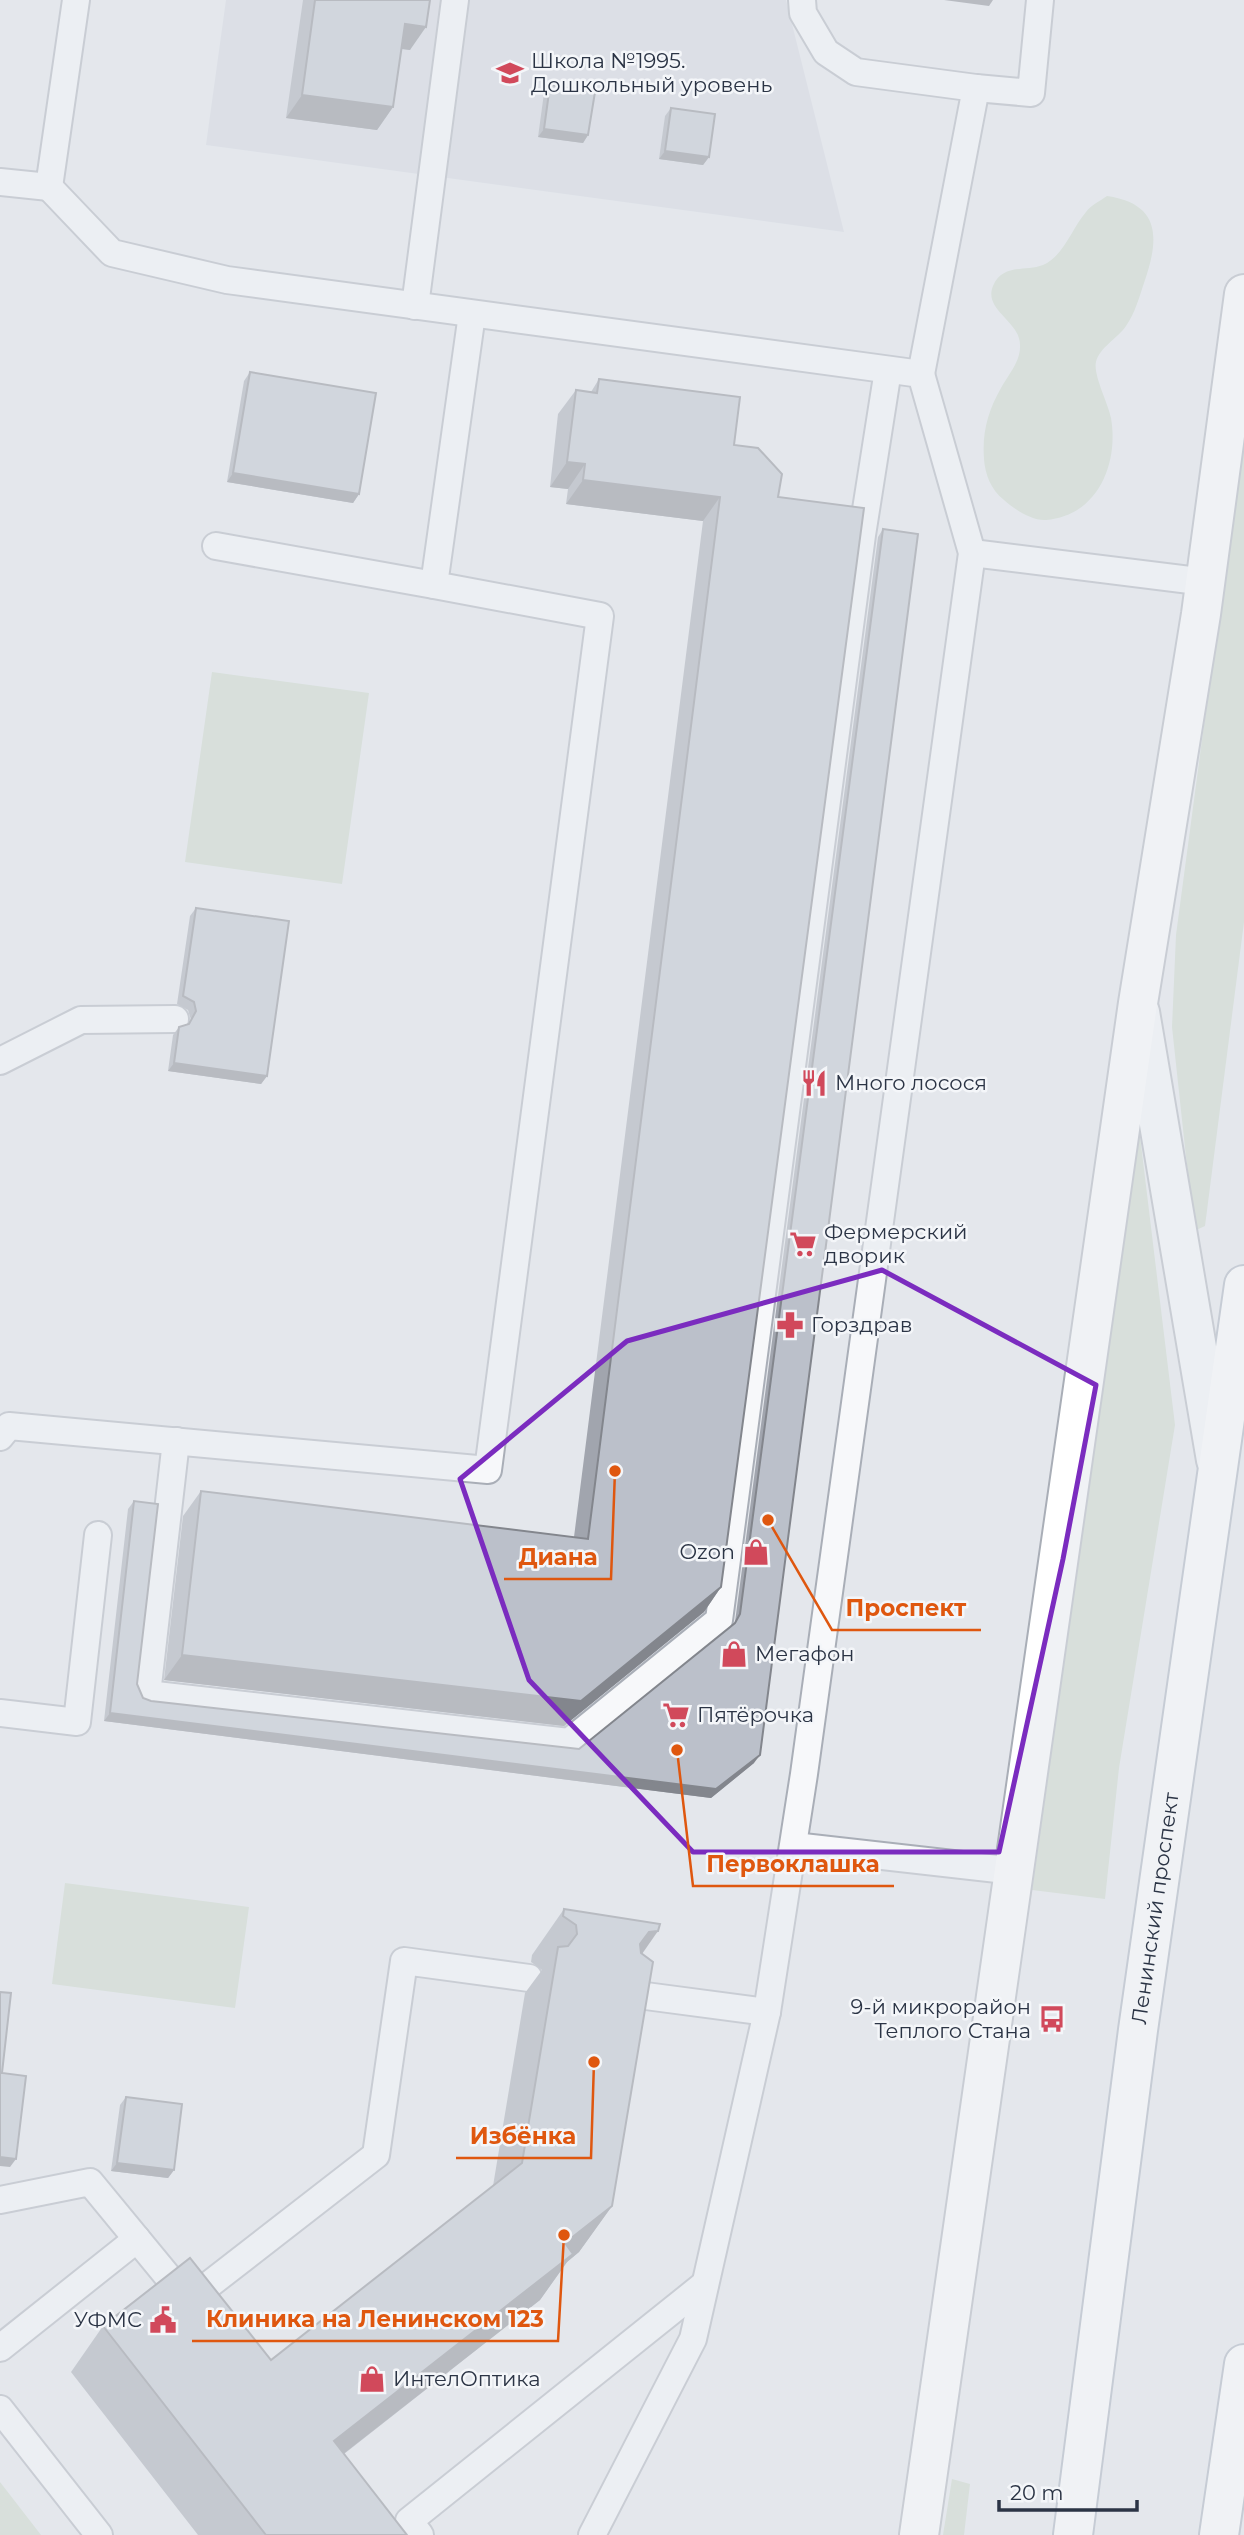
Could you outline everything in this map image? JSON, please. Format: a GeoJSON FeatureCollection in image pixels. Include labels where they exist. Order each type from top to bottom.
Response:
{"type":"FeatureCollection","features":[{"type":"Feature","properties":{"kind":"main road"},"geometry":{"type":"LineString","coordinates":[[919,2535],[1138,1003],[1206,582],[1244,294]]}},
{"type":"Feature","properties":{"kind":"main road","name":"Ленинский проспект"},"geometry":{"type":"LineString","coordinates":[[1073,2535],[1137,2044],[1244,1285]]}},
{"type":"Feature","properties":{"kind":"main road"},"geometry":{"type":"LineString","coordinates":[[1219,2535],[1244,2364]]}},
{"type":"Feature","properties":{"kind":"street"},"geometry":{"type":"LineString","coordinates":[[1138,1003],[1218,1474]]}},
{"type":"Feature","properties":{"kind":"lane"},"geometry":{"type":"LineString","coordinates":[[48,187],[76,0]]}},
{"type":"Feature","properties":{"kind":"lane"},"geometry":{"type":"LineString","coordinates":[[415,306],[455,0]]}},
{"type":"Feature","properties":{"kind":"lane"},"geometry":{"type":"LineString","coordinates":[[802,0],[803,13],[826,52],[856,72],[1031,93],[1040,0]]}},
{"type":"Feature","properties":{"kind":"lane"},"geometry":{"type":"LineString","coordinates":[[592,2535],[693,2339],[767,2012],[794,1846],[972,553],[921,374],[976,88]]}},
{"type":"Feature","properties":{"kind":"lane"},"geometry":{"type":"LineString","coordinates":[[0,182],[48,187],[112,253],[227,280],[921,374]]}},
{"type":"Feature","properties":{"kind":"lane"},"geometry":{"type":"LineString","coordinates":[[434,585],[472,314]]}},
{"type":"Feature","properties":{"kind":"lane"},"geometry":{"type":"LineString","coordinates":[[176,1441],[147,1694],[569,1742],[719,1620],[860,548],[888,370]]}},
{"type":"Feature","properties":{"kind":"lane"},"geometry":{"type":"LineString","coordinates":[[0,1437],[9,1426],[488,1470],[600,616],[216,546]]}},
{"type":"Feature","properties":{"kind":"lane"},"geometry":{"type":"LineString","coordinates":[[972,553],[1206,582]]}},
{"type":"Feature","properties":{"kind":"lane"},"geometry":{"type":"LineString","coordinates":[[0,1061],[81,1020],[175,1018]]}},
{"type":"Feature","properties":{"kind":"lane"},"geometry":{"type":"LineString","coordinates":[[0,1713],[77,1721],[98,1535]]}},
{"type":"Feature","properties":{"kind":"lane"},"geometry":{"type":"LineString","coordinates":[[794,1846],[1015,1871]]}},
{"type":"Feature","properties":{"kind":"lane"},"geometry":{"type":"LineString","coordinates":[[0,2200],[90,2182],[188,2301],[376,2155],[404,1961],[529,1978]]}},
{"type":"Feature","properties":{"kind":"lane"},"geometry":{"type":"LineString","coordinates":[[623,1993],[767,2012]]}},
{"type":"Feature","properties":{"kind":"lane"},"geometry":{"type":"LineString","coordinates":[[0,2348],[137,2239]]}},
{"type":"Feature","properties":{"kind":"lane"},"geometry":{"type":"LineString","coordinates":[[420,2535],[409,2521],[705,2284]]}},
{"type":"Feature","properties":{"kind":"lane"},"geometry":{"type":"LineString","coordinates":[[0,2409],[99,2535]]}},
{"type":"Feature","properties":{"kind":"highlighted area"},"geometry":{"type":"Polygon","coordinates":[[[882,1270],[1096,1385],[1063,1559],[999,1852],[693,1852],[529,1680],[460,1479],[627,1341],[882,1270]]]}},
{"type":"Feature","properties":{"kind":"shaded area","name":"Школа №1995. Дошкольный уровень"},"geometry":{"type":"Polygon","coordinates":[[[226,0],[786,0],[844,232],[206,145],[226,0]]]}},
{"type":"Feature","properties":{"kind":"green space"},"geometry":{"type":"Polygon","coordinates":[[[1107,196],[1125,200],[1138,207],[1152,226],[1153,239],[1149,267],[1132,316],[1123,330],[1101,352],[1096,362],[1097,374],[1111,418],[1111,453],[1101,485],[1079,509],[1064,516],[1046,520],[1035,519],[1023,514],[999,496],[992,487],[986,470],[984,440],[989,413],[1020,351],[1014,329],[997,309],[991,294],[993,286],[1002,274],[1015,269],[1036,267],[1050,261],[1088,210],[1107,196]]]}},
{"type":"Feature","properties":{"kind":"green space"},"geometry":{"type":"Polygon","coordinates":[[[1244,425],[1244,922],[1205,1226],[1194,1231],[1172,1027],[1176,935],[1244,425]]]}},
{"type":"Feature","properties":{"kind":"green space"},"geometry":{"type":"Polygon","coordinates":[[[212,672],[369,693],[342,884],[185,862],[212,672]]]}},
{"type":"Feature","properties":{"kind":"green space"},"geometry":{"type":"Polygon","coordinates":[[[1139,1128],[1175,1425],[1119,1768],[1105,1899],[1032,1890],[1139,1128]]]}},
{"type":"Feature","properties":{"kind":"green space"},"geometry":{"type":"Polygon","coordinates":[[[65,1883],[249,1907],[235,2008],[52,1984],[65,1883]]]}},
{"type":"Feature","properties":{"kind":"green space"},"geometry":{"type":"Polygon","coordinates":[[[952,2479],[970,2484],[964,2535],[943,2535],[952,2479]]]}},
{"type":"Feature","properties":{"kind":"green space"},"geometry":{"type":"Polygon","coordinates":[[[0,2482],[41,2535],[0,2535],[0,2482]]]}},
{"type":"Feature","properties":{"kind":"building"},"geometry":{"type":"Polygon","coordinates":[[[315,0],[430,0],[426,27],[405,24],[393,107],[302,95],[315,0]]]}},
{"type":"Feature","properties":{"kind":"building"},"geometry":{"type":"Polygon","coordinates":[[[550,85],[595,92],[588,135],[544,129],[550,85]]]}},
{"type":"Feature","properties":{"kind":"building"},"geometry":{"type":"Polygon","coordinates":[[[671,108],[715,114],[709,157],[665,151],[671,108]]]}},
{"type":"Feature","properties":{"kind":"building"},"geometry":{"type":"Polygon","coordinates":[[[250,372],[376,393],[359,494],[233,473],[250,372]]]}},
{"type":"Feature","properties":{"kind":"building"},"geometry":{"type":"Polygon","coordinates":[[[599,379],[740,397],[734,445],[758,448],[782,474],[778,497],[864,508],[721,1587],[581,1701],[182,1655],[201,1491],[588,1539],[720,497],[583,480],[585,464],[567,462],[576,390],[597,393],[599,379]]]}},
{"type":"Feature","properties":{"kind":"building"},"geometry":{"type":"Polygon","coordinates":[[[883,529],[918,534],[760,1755],[716,1789],[110,1713],[134,1501],[158,1504],[137,1684],[143,1698],[151,1701],[579,1749],[735,1623],[740,1614],[883,529]]]}},
{"type":"Feature","properties":{"kind":"building"},"geometry":{"type":"Polygon","coordinates":[[[196,908],[289,921],[267,1076],[174,1063],[179,1027],[189,1024],[196,1011],[194,1002],[183,996],[196,908]]]}},
{"type":"Feature","properties":{"kind":"building"},"geometry":{"type":"Polygon","coordinates":[[[564,1909],[660,1924],[658,1931],[649,1932],[640,1944],[641,1953],[653,1962],[612,2206],[565,2243],[573,2254],[334,2441],[407,2535],[266,2535],[103,2326],[190,2258],[271,2360],[522,2163],[558,1947],[568,1946],[577,1934],[576,1925],[563,1916],[564,1909]]]}},
{"type":"Feature","properties":{"kind":"building"},"geometry":{"type":"Polygon","coordinates":[[[0,1992],[11,1993],[2,2073],[26,2076],[16,2159],[0,2157],[0,1992]]]}},
{"type":"Feature","properties":{"kind":"building"},"geometry":{"type":"Polygon","coordinates":[[[126,2097],[182,2104],[174,2170],[117,2163],[126,2097]]]}},
{"type":"Feature","properties":{"kind":"place","name":"Школа №1995. Дошкольный уровень"},"geometry":{"type":"Point","coordinates":[510,73]}},
{"type":"Feature","properties":{"kind":"place","name":"Много лосося"},"geometry":{"type":"Point","coordinates":[814,1083]}},
{"type":"Feature","properties":{"kind":"place","name":"Фермерский дворик"},"geometry":{"type":"Point","coordinates":[803,1244]}},
{"type":"Feature","properties":{"kind":"place","name":"Горздрав"},"geometry":{"type":"Point","coordinates":[790,1325]}},
{"type":"Feature","properties":{"kind":"place","name":"Диана"},"geometry":{"type":"Point","coordinates":[615,1471]}},
{"type":"Feature","properties":{"kind":"place","name":"Проспект"},"geometry":{"type":"Point","coordinates":[768,1520]}},
{"type":"Feature","properties":{"kind":"place","name":"Ozon"},"geometry":{"type":"Point","coordinates":[756,1552]}},
{"type":"Feature","properties":{"kind":"place","name":"Мегафон"},"geometry":{"type":"Point","coordinates":[734,1654]}},
{"type":"Feature","properties":{"kind":"place","name":"Пятёрочка"},"geometry":{"type":"Point","coordinates":[676,1715]}},
{"type":"Feature","properties":{"kind":"place","name":"Первоклашка"},"geometry":{"type":"Point","coordinates":[677,1750]}},
{"type":"Feature","properties":{"kind":"place","name":"9-й микрорайон Теплого Стана"},"geometry":{"type":"Point","coordinates":[1052,2019]}},
{"type":"Feature","properties":{"kind":"place","name":"Избёнка"},"geometry":{"type":"Point","coordinates":[594,2062]}},
{"type":"Feature","properties":{"kind":"place","name":"Клиника на Ленинском 123"},"geometry":{"type":"Point","coordinates":[564,2235]}},
{"type":"Feature","properties":{"kind":"place","name":"УФМС"},"geometry":{"type":"Point","coordinates":[163,2320]}},
{"type":"Feature","properties":{"kind":"place","name":"ИнтелОптика"},"geometry":{"type":"Point","coordinates":[372,2379]}}]}
